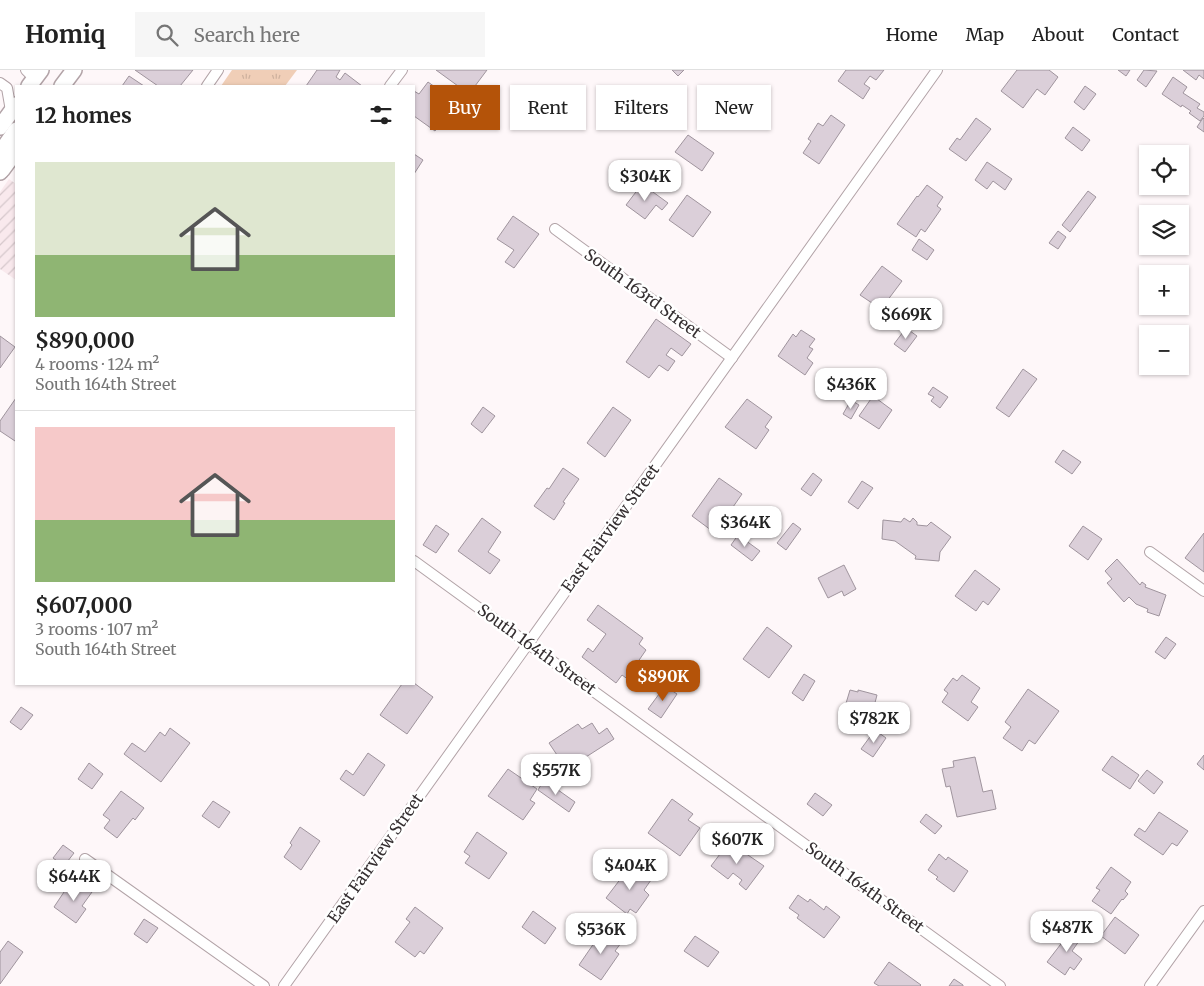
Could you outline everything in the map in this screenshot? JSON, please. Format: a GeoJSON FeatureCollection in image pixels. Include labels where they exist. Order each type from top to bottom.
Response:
{"type":"FeatureCollection","features":[{"type":"Feature","properties":{"kind":"main road"},"geometry":{"type":"LineString","coordinates":[[63,85],[74,70]]}},
{"type":"Feature","properties":{"kind":"main road"},"geometry":{"type":"LineString","coordinates":[[0,127],[14,108]]}},
{"type":"Feature","properties":{"kind":"main road"},"geometry":{"type":"LineString","coordinates":[[0,173],[5,146],[15,131]]}},
{"type":"Feature","properties":{"kind":"main road"},"geometry":{"type":"LineString","coordinates":[[0,173],[15,152]]}},
{"type":"Feature","properties":{"kind":"street"},"geometry":{"type":"LineString","coordinates":[[208,85],[218,70]]}},
{"type":"Feature","properties":{"kind":"street"},"geometry":{"type":"LineString","coordinates":[[391,85],[402,70]]}},
{"type":"Feature","properties":{"kind":"street","name":"East Fairview Street"},"geometry":{"type":"LineString","coordinates":[[284,986],[937,70]]}},
{"type":"Feature","properties":{"kind":"street"},"geometry":{"type":"LineString","coordinates":[[0,83],[7,88],[14,108]]}},
{"type":"Feature","properties":{"kind":"street","name":"South 163rd Street"},"geometry":{"type":"LineString","coordinates":[[555,229],[732,358]]}},
{"type":"Feature","properties":{"kind":"street"},"geometry":{"type":"LineString","coordinates":[[1150,552],[1204,591]]}},
{"type":"Feature","properties":{"kind":"street","name":"South 164th Street"},"geometry":{"type":"LineString","coordinates":[[415,562],[1000,986]]}},
{"type":"Feature","properties":{"kind":"street"},"geometry":{"type":"LineString","coordinates":[[85,859],[264,986]]}},
{"type":"Feature","properties":{"kind":"street"},"geometry":{"type":"LineString","coordinates":[[1154,985],[1204,910]]}},
{"type":"Feature","properties":{"kind":"shaded area"},"geometry":{"type":"Polygon","coordinates":[[[9,179],[15,183],[15,279],[0,269],[0,192],[9,179]]]}},
{"type":"Feature","properties":{"kind":"green space"},"geometry":{"type":"Polygon","coordinates":[[[232,70],[297,70],[286,85],[222,85],[232,70]]]}},
{"type":"Feature","properties":{"kind":"building"},"geometry":{"type":"Polygon","coordinates":[[[135,70],[193,70],[181,85],[157,85],[135,70]]]}},
{"type":"Feature","properties":{"kind":"building"},"geometry":{"type":"Polygon","coordinates":[[[317,70],[340,70],[336,77],[340,80],[345,73],[361,85],[307,85],[317,70]]]}},
{"type":"Feature","properties":{"kind":"building"},"geometry":{"type":"Polygon","coordinates":[[[436,70],[487,70],[476,85],[457,85],[436,70]]]}},
{"type":"Feature","properties":{"kind":"building"},"geometry":{"type":"Polygon","coordinates":[[[672,70],[684,70],[678,76],[672,70]]]}},
{"type":"Feature","properties":{"kind":"building"},"geometry":{"type":"Polygon","coordinates":[[[846,70],[884,70],[876,80],[870,76],[864,84],[870,88],[863,99],[838,81],[846,70]]]}},
{"type":"Feature","properties":{"kind":"building"},"geometry":{"type":"Polygon","coordinates":[[[1017,70],[1049,70],[1058,77],[1045,95],[1037,89],[1023,108],[1001,91],[1017,70]]]}},
{"type":"Feature","properties":{"kind":"building"},"geometry":{"type":"Polygon","coordinates":[[[1118,70],[1130,70],[1126,76],[1118,70]]]}},
{"type":"Feature","properties":{"kind":"building"},"geometry":{"type":"Polygon","coordinates":[[[1144,70],[1157,71],[1146,87],[1137,80],[1144,70]]]}},
{"type":"Feature","properties":{"kind":"building"},"geometry":{"type":"Polygon","coordinates":[[[1183,70],[1204,70],[1204,79],[1199,75],[1196,80],[1183,70]]]}},
{"type":"Feature","properties":{"kind":"building"},"geometry":{"type":"Polygon","coordinates":[[[129,76],[142,85],[123,85],[129,76]]]}},
{"type":"Feature","properties":{"kind":"building"},"geometry":{"type":"Polygon","coordinates":[[[1173,77],[1187,87],[1183,93],[1200,104],[1197,108],[1204,112],[1204,116],[1200,121],[1189,113],[1191,111],[1182,105],[1181,107],[1162,94],[1173,77]]]}},
{"type":"Feature","properties":{"kind":"building"},"geometry":{"type":"Polygon","coordinates":[[[428,82],[432,85],[430,85],[430,127],[415,117],[415,92],[419,94],[428,82]]]}},
{"type":"Feature","properties":{"kind":"building"},"geometry":{"type":"Polygon","coordinates":[[[1085,86],[1096,94],[1084,110],[1074,102],[1085,86]]]}},
{"type":"Feature","properties":{"kind":"building"},"geometry":{"type":"Polygon","coordinates":[[[831,115],[845,125],[819,164],[803,153],[811,141],[808,139],[818,123],[823,126],[831,115]]]}},
{"type":"Feature","properties":{"kind":"building"},"geometry":{"type":"Polygon","coordinates":[[[976,118],[991,129],[966,161],[949,149],[957,138],[960,140],[976,118]]]}},
{"type":"Feature","properties":{"kind":"building"},"geometry":{"type":"Polygon","coordinates":[[[1204,119],[1204,132],[1197,127],[1204,119]]]}},
{"type":"Feature","properties":{"kind":"building"},"geometry":{"type":"Polygon","coordinates":[[[1073,127],[1090,140],[1082,151],[1065,138],[1073,127]]]}},
{"type":"Feature","properties":{"kind":"building"},"geometry":{"type":"Polygon","coordinates":[[[688,135],[714,153],[702,171],[675,152],[688,135]]]}},
{"type":"Feature","properties":{"kind":"building"},"geometry":{"type":"Polygon","coordinates":[[[415,155],[423,160],[415,172],[415,155]]]}},
{"type":"Feature","properties":{"kind":"building"},"geometry":{"type":"Polygon","coordinates":[[[987,162],[1012,179],[1005,190],[993,181],[987,189],[975,180],[987,162]]]}},
{"type":"Feature","properties":{"kind":"building"},"geometry":{"type":"Polygon","coordinates":[[[642,184],[668,203],[662,210],[656,205],[645,219],[626,205],[642,184]]]}},
{"type":"Feature","properties":{"kind":"building"},"geometry":{"type":"Polygon","coordinates":[[[927,185],[943,197],[937,206],[941,209],[925,232],[921,229],[916,237],[897,224],[927,185]]]}},
{"type":"Feature","properties":{"kind":"building"},"geometry":{"type":"Polygon","coordinates":[[[1088,191],[1096,197],[1070,232],[1062,225],[1088,191]]]}},
{"type":"Feature","properties":{"kind":"building"},"geometry":{"type":"Polygon","coordinates":[[[687,195],[711,212],[693,237],[669,220],[687,195]]]}},
{"type":"Feature","properties":{"kind":"building"},"geometry":{"type":"Polygon","coordinates":[[[513,216],[539,234],[514,268],[505,262],[514,250],[497,239],[513,216]]]}},
{"type":"Feature","properties":{"kind":"building"},"geometry":{"type":"Polygon","coordinates":[[[1058,231],[1066,237],[1058,249],[1049,243],[1058,231]]]}},
{"type":"Feature","properties":{"kind":"building"},"geometry":{"type":"Polygon","coordinates":[[[919,239],[934,250],[927,260],[912,250],[919,239]]]}},
{"type":"Feature","properties":{"kind":"building"},"geometry":{"type":"Polygon","coordinates":[[[882,266],[902,281],[887,301],[884,299],[878,307],[860,295],[882,266]]]}},
{"type":"Feature","properties":{"kind":"building"},"geometry":{"type":"Polygon","coordinates":[[[656,319],[691,344],[682,356],[671,348],[666,355],[675,361],[668,371],[659,365],[649,378],[626,362],[656,319]]]}},
{"type":"Feature","properties":{"kind":"building"},"geometry":{"type":"Polygon","coordinates":[[[906,328],[917,336],[905,352],[894,344],[906,328]]]}},
{"type":"Feature","properties":{"kind":"building"},"geometry":{"type":"Polygon","coordinates":[[[801,330],[815,339],[809,347],[813,349],[807,358],[813,363],[805,375],[778,356],[793,334],[796,337],[801,330]]]}},
{"type":"Feature","properties":{"kind":"building"},"geometry":{"type":"Polygon","coordinates":[[[0,336],[15,347],[0,368],[0,336]]]}},
{"type":"Feature","properties":{"kind":"building"},"geometry":{"type":"Polygon","coordinates":[[[1023,369],[1037,379],[1009,417],[996,408],[1023,369]]]}},
{"type":"Feature","properties":{"kind":"building"},"geometry":{"type":"Polygon","coordinates":[[[933,387],[948,397],[940,408],[931,401],[934,397],[928,394],[933,387]]]}},
{"type":"Feature","properties":{"kind":"building"},"geometry":{"type":"Polygon","coordinates":[[[873,396],[892,410],[879,429],[859,416],[873,396]]]}},
{"type":"Feature","properties":{"kind":"building"},"geometry":{"type":"Polygon","coordinates":[[[15,399],[15,441],[0,431],[0,421],[15,399]]]}},
{"type":"Feature","properties":{"kind":"building"},"geometry":{"type":"Polygon","coordinates":[[[747,399],[772,417],[765,427],[769,430],[756,449],[725,427],[747,399]]]}},
{"type":"Feature","properties":{"kind":"building"},"geometry":{"type":"Polygon","coordinates":[[[851,400],[859,405],[851,419],[843,414],[851,400]]]}},
{"type":"Feature","properties":{"kind":"building"},"geometry":{"type":"Polygon","coordinates":[[[483,407],[495,416],[482,433],[471,424],[483,407]]]}},
{"type":"Feature","properties":{"kind":"building"},"geometry":{"type":"Polygon","coordinates":[[[613,407],[631,420],[605,457],[587,443],[613,407]]]}},
{"type":"Feature","properties":{"kind":"building"},"geometry":{"type":"Polygon","coordinates":[[[1063,450],[1081,462],[1072,474],[1055,462],[1063,450]]]}},
{"type":"Feature","properties":{"kind":"building"},"geometry":{"type":"Polygon","coordinates":[[[563,468],[579,479],[563,502],[565,503],[554,520],[534,506],[547,488],[549,489],[563,468]]]}},
{"type":"Feature","properties":{"kind":"building"},"geometry":{"type":"Polygon","coordinates":[[[813,473],[822,480],[811,496],[801,489],[813,473]]]}},
{"type":"Feature","properties":{"kind":"building"},"geometry":{"type":"Polygon","coordinates":[[[719,478],[742,494],[715,533],[692,516],[719,478]]]}},
{"type":"Feature","properties":{"kind":"building"},"geometry":{"type":"Polygon","coordinates":[[[862,481],[873,488],[858,509],[848,502],[862,481]]]}},
{"type":"Feature","properties":{"kind":"building"},"geometry":{"type":"Polygon","coordinates":[[[482,518],[501,532],[488,552],[500,560],[490,574],[458,551],[482,518]]]}},
{"type":"Feature","properties":{"kind":"building"},"geometry":{"type":"Polygon","coordinates":[[[904,518],[910,522],[913,518],[917,525],[927,526],[931,522],[951,537],[940,552],[939,561],[915,559],[916,556],[895,541],[882,539],[883,520],[901,522],[904,518]]]}},
{"type":"Feature","properties":{"kind":"building"},"geometry":{"type":"Polygon","coordinates":[[[793,523],[801,529],[786,550],[777,543],[793,523]]]}},
{"type":"Feature","properties":{"kind":"building"},"geometry":{"type":"Polygon","coordinates":[[[436,525],[449,534],[436,553],[423,545],[436,525]]]}},
{"type":"Feature","properties":{"kind":"building"},"geometry":{"type":"Polygon","coordinates":[[[1083,526],[1102,539],[1088,560],[1069,546],[1083,526]]]}},
{"type":"Feature","properties":{"kind":"building"},"geometry":{"type":"Polygon","coordinates":[[[1204,533],[1204,572],[1185,558],[1204,533]]]}},
{"type":"Feature","properties":{"kind":"building"},"geometry":{"type":"Polygon","coordinates":[[[738,535],[760,551],[752,561],[731,545],[738,535]]]}},
{"type":"Feature","properties":{"kind":"building"},"geometry":{"type":"Polygon","coordinates":[[[1117,559],[1140,585],[1142,582],[1146,585],[1145,587],[1166,595],[1159,616],[1147,612],[1148,609],[1136,604],[1129,597],[1124,602],[1107,583],[1112,579],[1105,571],[1117,559]]]}},
{"type":"Feature","properties":{"kind":"building"},"geometry":{"type":"Polygon","coordinates":[[[844,565],[856,589],[844,596],[842,591],[828,598],[818,578],[844,565]]]}},
{"type":"Feature","properties":{"kind":"building"},"geometry":{"type":"Polygon","coordinates":[[[975,570],[1000,589],[988,605],[983,601],[976,611],[955,596],[975,570]]]}},
{"type":"Feature","properties":{"kind":"building"},"geometry":{"type":"Polygon","coordinates":[[[598,605],[643,638],[639,644],[646,650],[635,666],[638,668],[629,680],[622,675],[616,683],[582,657],[588,648],[593,652],[606,634],[587,620],[598,605]]]}},
{"type":"Feature","properties":{"kind":"building"},"geometry":{"type":"Polygon","coordinates":[[[767,627],[792,646],[769,678],[743,659],[767,627]]]}},
{"type":"Feature","properties":{"kind":"building"},"geometry":{"type":"Polygon","coordinates":[[[1166,637],[1176,644],[1165,659],[1155,652],[1166,637]]]}},
{"type":"Feature","properties":{"kind":"building"},"geometry":{"type":"Polygon","coordinates":[[[804,674],[815,681],[803,701],[792,693],[804,674]]]}},
{"type":"Feature","properties":{"kind":"building"},"geometry":{"type":"Polygon","coordinates":[[[962,675],[980,688],[971,702],[978,707],[968,721],[942,702],[948,693],[944,690],[953,678],[957,681],[962,675]]]}},
{"type":"Feature","properties":{"kind":"building"},"geometry":{"type":"Polygon","coordinates":[[[415,684],[433,697],[407,734],[380,715],[401,685],[415,684]]]}},
{"type":"Feature","properties":{"kind":"building"},"geometry":{"type":"Polygon","coordinates":[[[665,686],[677,694],[661,718],[648,709],[665,686]]]}},
{"type":"Feature","properties":{"kind":"building"},"geometry":{"type":"Polygon","coordinates":[[[1028,689],[1059,711],[1035,744],[1029,740],[1022,751],[1003,738],[1011,727],[1005,722],[1028,689]]]}},
{"type":"Feature","properties":{"kind":"building"},"geometry":{"type":"Polygon","coordinates":[[[850,690],[877,695],[871,718],[844,710],[850,690]]]}},
{"type":"Feature","properties":{"kind":"building"},"geometry":{"type":"Polygon","coordinates":[[[21,707],[33,715],[21,730],[10,722],[21,707]]]}},
{"type":"Feature","properties":{"kind":"building"},"geometry":{"type":"Polygon","coordinates":[[[592,723],[599,734],[607,728],[614,739],[575,764],[569,756],[561,761],[549,743],[578,724],[582,729],[592,723]]]}},
{"type":"Feature","properties":{"kind":"building"},"geometry":{"type":"Polygon","coordinates":[[[170,728],[190,743],[161,782],[124,754],[132,743],[145,752],[160,732],[165,736],[170,728]]]}},
{"type":"Feature","properties":{"kind":"building"},"geometry":{"type":"Polygon","coordinates":[[[875,730],[886,738],[873,757],[861,749],[875,730]]]}},
{"type":"Feature","properties":{"kind":"building"},"geometry":{"type":"Polygon","coordinates":[[[368,753],[385,765],[364,796],[340,779],[346,770],[353,775],[368,753]]]}},
{"type":"Feature","properties":{"kind":"building"},"geometry":{"type":"Polygon","coordinates":[[[1204,755],[1204,770],[1197,764],[1204,755]]]}},
{"type":"Feature","properties":{"kind":"building"},"geometry":{"type":"Polygon","coordinates":[[[1112,756],[1139,775],[1130,789],[1102,770],[1112,756]]]}},
{"type":"Feature","properties":{"kind":"building"},"geometry":{"type":"Polygon","coordinates":[[[975,757],[983,792],[992,790],[996,809],[957,817],[950,786],[946,787],[942,769],[954,767],[953,761],[975,757]]]}},
{"type":"Feature","properties":{"kind":"building"},"geometry":{"type":"Polygon","coordinates":[[[89,763],[103,774],[92,789],[78,779],[89,763]]]}},
{"type":"Feature","properties":{"kind":"building"},"geometry":{"type":"Polygon","coordinates":[[[508,769],[537,789],[530,800],[535,803],[523,820],[488,796],[508,769]]]}},
{"type":"Feature","properties":{"kind":"building"},"geometry":{"type":"Polygon","coordinates":[[[1147,770],[1163,782],[1154,794],[1138,781],[1147,770]]]}},
{"type":"Feature","properties":{"kind":"building"},"geometry":{"type":"Polygon","coordinates":[[[544,780],[575,802],[569,812],[538,790],[544,780]]]}},
{"type":"Feature","properties":{"kind":"building"},"geometry":{"type":"Polygon","coordinates":[[[121,791],[144,808],[117,838],[104,828],[110,820],[103,815],[121,791]]]}},
{"type":"Feature","properties":{"kind":"building"},"geometry":{"type":"Polygon","coordinates":[[[815,793],[832,805],[823,816],[807,804],[815,793]]]}},
{"type":"Feature","properties":{"kind":"building"},"geometry":{"type":"Polygon","coordinates":[[[672,799],[693,814],[688,820],[700,828],[680,856],[648,833],[672,799]]]}},
{"type":"Feature","properties":{"kind":"building"},"geometry":{"type":"Polygon","coordinates":[[[213,801],[230,812],[219,828],[202,816],[213,801]]]}},
{"type":"Feature","properties":{"kind":"building"},"geometry":{"type":"Polygon","coordinates":[[[1159,812],[1188,831],[1177,846],[1172,843],[1163,855],[1134,835],[1139,828],[1145,832],[1159,812]]]}},
{"type":"Feature","properties":{"kind":"building"},"geometry":{"type":"Polygon","coordinates":[[[926,814],[942,826],[935,834],[920,822],[926,814]]]}},
{"type":"Feature","properties":{"kind":"building"},"geometry":{"type":"Polygon","coordinates":[[[300,827],[320,841],[301,870],[284,857],[300,827]]]}},
{"type":"Feature","properties":{"kind":"building"},"geometry":{"type":"Polygon","coordinates":[[[477,832],[507,853],[489,879],[465,863],[470,856],[464,852],[477,832]]]}},
{"type":"Feature","properties":{"kind":"building"},"geometry":{"type":"Polygon","coordinates":[[[729,842],[764,866],[746,890],[739,884],[742,880],[733,873],[728,879],[711,866],[729,842]]]}},
{"type":"Feature","properties":{"kind":"building"},"geometry":{"type":"Polygon","coordinates":[[[63,845],[74,853],[64,866],[53,858],[63,845]]]}},
{"type":"Feature","properties":{"kind":"building"},"geometry":{"type":"Polygon","coordinates":[[[939,854],[946,860],[948,857],[968,871],[954,892],[936,879],[938,877],[928,870],[939,854]]]}},
{"type":"Feature","properties":{"kind":"building"},"geometry":{"type":"Polygon","coordinates":[[[631,865],[651,880],[644,890],[649,895],[636,913],[630,909],[627,914],[606,898],[631,865]]]}},
{"type":"Feature","properties":{"kind":"building"},"geometry":{"type":"Polygon","coordinates":[[[1111,867],[1131,882],[1125,891],[1128,894],[1111,914],[1092,901],[1100,890],[1096,888],[1111,867]]]}},
{"type":"Feature","properties":{"kind":"building"},"geometry":{"type":"Polygon","coordinates":[[[79,882],[92,892],[82,906],[86,909],[76,923],[54,907],[68,886],[74,890],[79,882]]]}},
{"type":"Feature","properties":{"kind":"building"},"geometry":{"type":"Polygon","coordinates":[[[798,895],[808,902],[810,899],[824,910],[826,906],[840,917],[824,938],[797,918],[799,915],[789,908],[798,895]]]}},
{"type":"Feature","properties":{"kind":"building"},"geometry":{"type":"Polygon","coordinates":[[[415,907],[443,928],[424,954],[420,951],[415,957],[395,942],[410,922],[406,919],[415,907]]]}},
{"type":"Feature","properties":{"kind":"building"},"geometry":{"type":"Polygon","coordinates":[[[533,911],[556,928],[545,944],[522,927],[533,911]]]}},
{"type":"Feature","properties":{"kind":"building"},"geometry":{"type":"Polygon","coordinates":[[[1115,917],[1139,935],[1125,954],[1101,936],[1115,917]]]}},
{"type":"Feature","properties":{"kind":"building"},"geometry":{"type":"Polygon","coordinates":[[[144,919],[158,928],[147,943],[134,934],[144,919]]]}},
{"type":"Feature","properties":{"kind":"building"},"geometry":{"type":"Polygon","coordinates":[[[1074,927],[1084,934],[1072,951],[1082,959],[1074,970],[1070,967],[1065,975],[1047,962],[1074,927]]]}},
{"type":"Feature","properties":{"kind":"building"},"geometry":{"type":"Polygon","coordinates":[[[603,930],[621,943],[615,951],[619,954],[601,980],[579,965],[603,930]]]}},
{"type":"Feature","properties":{"kind":"building"},"geometry":{"type":"Polygon","coordinates":[[[695,936],[719,952],[708,967],[684,951],[695,936]]]}},
{"type":"Feature","properties":{"kind":"building"},"geometry":{"type":"Polygon","coordinates":[[[8,941],[23,952],[0,984],[0,952],[8,941]]]}},
{"type":"Feature","properties":{"kind":"building"},"geometry":{"type":"Polygon","coordinates":[[[889,962],[921,985],[879,986],[874,983],[889,962]]]}},
{"type":"Feature","properties":{"kind":"building"},"geometry":{"type":"Polygon","coordinates":[[[954,979],[963,985],[963,986],[949,986],[954,979]]]}}]}
